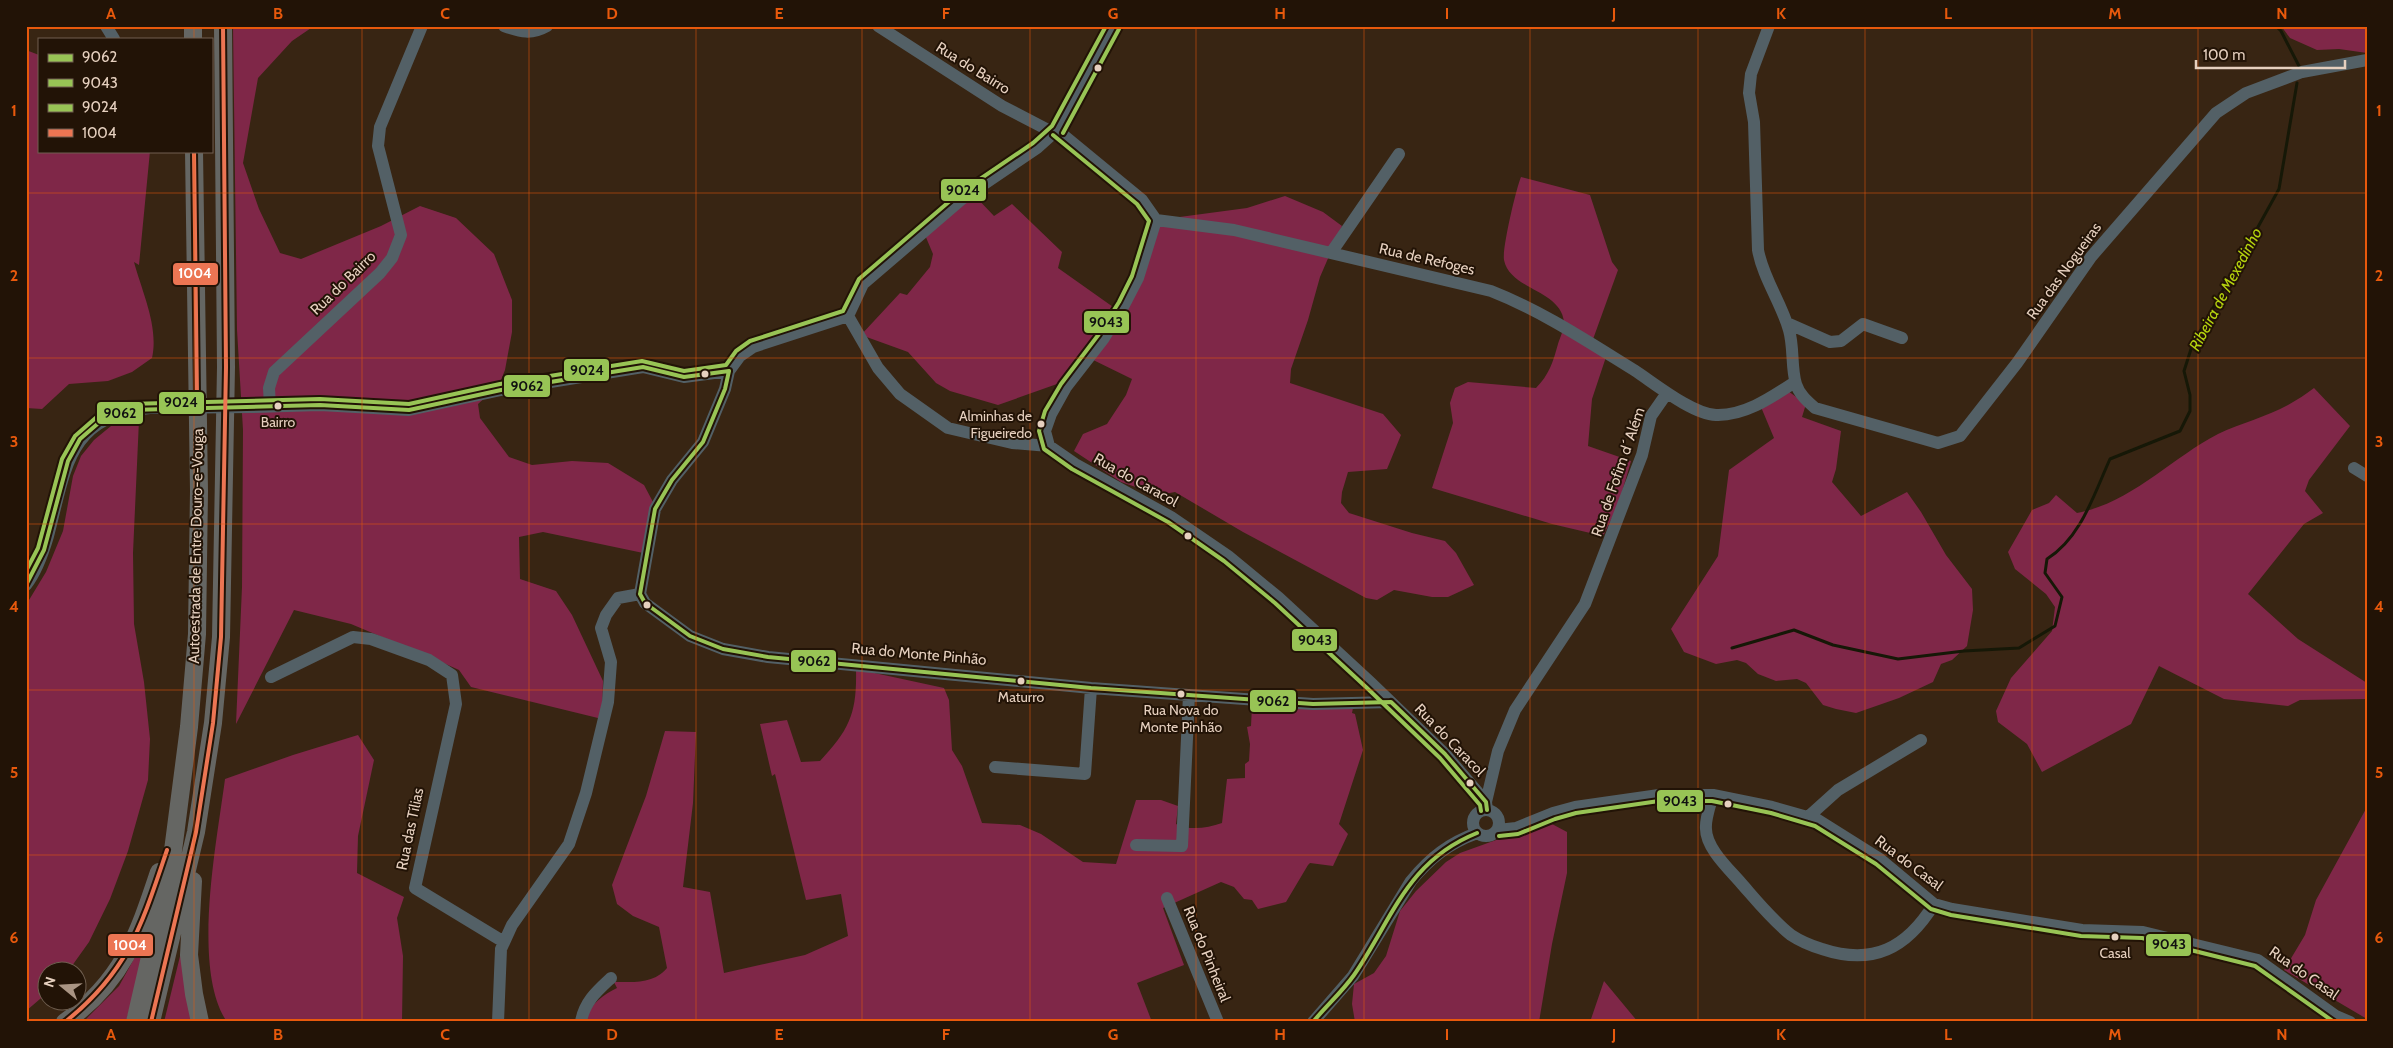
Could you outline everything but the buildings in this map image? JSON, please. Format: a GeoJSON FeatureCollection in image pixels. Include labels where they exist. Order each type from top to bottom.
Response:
{"type":"FeatureCollection","features":[{"type":"Feature","properties":{"kind":"highway","name":"Autoestrada de Entre Douro-e-Vouga"},"geometry":{"type":"LineString","coordinates":[[196,832],[213,723],[221,637],[226,367],[224,26]]}},
{"type":"Feature","properties":{"kind":"highway","name":"Autoestrada de Entre Douro-e-Vouga"},"geometry":{"type":"LineString","coordinates":[[177,819],[189,726],[197,625],[199,491],[194,152]]}},
{"type":"Feature","properties":{"kind":"highway"},"geometry":{"type":"LineString","coordinates":[[66,1022],[98,994],[117,972],[130,950],[140,929],[177,819]]}},
{"type":"Feature","properties":{"kind":"highway"},"geometry":{"type":"LineString","coordinates":[[135,1022],[171,866],[177,819]]}},
{"type":"Feature","properties":{"kind":"highway"},"geometry":{"type":"LineString","coordinates":[[151,1022],[196,832]]}},
{"type":"Feature","properties":{"kind":"highway"},"geometry":{"type":"LineString","coordinates":[[196,832],[189,955],[200,1022]]}},
{"type":"Feature","properties":{"kind":"street"},"geometry":{"type":"LineString","coordinates":[[106,26],[113,38]]}},
{"type":"Feature","properties":{"kind":"street","name":"Rua do Bairro"},"geometry":{"type":"LineString","coordinates":[[270,406],[269,388],[274,372],[380,272],[392,258],[401,236],[378,146],[380,127],[422,26]]}},
{"type":"Feature","properties":{"kind":"street"},"geometry":{"type":"LineString","coordinates":[[504,26],[522,33],[536,32],[547,26]]}},
{"type":"Feature","properties":{"kind":"street","name":"Rua do Bairro"},"geometry":{"type":"LineString","coordinates":[[878,26],[1002,106],[1056,132]]}},
{"type":"Feature","properties":{"kind":"street"},"geometry":{"type":"LineString","coordinates":[[498,1022],[501,949],[512,925],[569,844],[586,793],[608,702],[611,662],[601,628],[606,615],[618,598],[640,594],[655,509],[672,480],[703,442],[725,388],[729,371],[740,356],[753,347],[848,316],[862,284],[962,199],[1037,148],[1056,132],[1113,26]]}},
{"type":"Feature","properties":{"kind":"street"},"geometry":{"type":"LineString","coordinates":[[1668,393],[1680,402],[1715,415],[1748,409],[1795,382],[1794,357],[1786,323],[1760,264],[1758,250],[1754,122],[1749,93],[1751,74],[1769,26]]}},
{"type":"Feature","properties":{"kind":"street","name":"Rua das Nogueiras"},"geometry":{"type":"LineString","coordinates":[[1795,382],[1801,395],[1814,408],[1938,443],[1960,436],[2017,363],[2091,257],[2216,113],[2246,93],[2302,72],[2367,60]]}},
{"type":"Feature","properties":{"kind":"street"},"geometry":{"type":"LineString","coordinates":[[848,316],[878,368],[900,394],[948,428],[1012,443],[1049,446],[1045,431],[1051,414],[1066,387],[1104,338],[1128,298],[1138,278],[1156,220],[1142,200],[1056,132]]}},
{"type":"Feature","properties":{"kind":"street"},"geometry":{"type":"LineString","coordinates":[[1331,253],[1399,154]]}},
{"type":"Feature","properties":{"kind":"street","name":"Rua de Refoges"},"geometry":{"type":"LineString","coordinates":[[1156,220],[1234,230],[1491,291],[1526,305],[1610,355],[1668,393]]}},
{"type":"Feature","properties":{"kind":"street"},"geometry":{"type":"LineString","coordinates":[[1786,323],[1830,342],[1841,341],[1863,324],[1902,338]]}},
{"type":"Feature","properties":{"kind":"street"},"geometry":{"type":"LineString","coordinates":[[26,585],[44,550],[68,461],[80,439],[102,420],[129,410],[320,405],[409,410],[501,390],[643,367],[684,377],[729,371]]}},
{"type":"Feature","properties":{"kind":"street","name":"Rua de Fofim d´Além"},"geometry":{"type":"LineString","coordinates":[[1487,806],[1498,751],[1515,710],[1585,604],[1642,455],[1651,416],[1668,393]]}},
{"type":"Feature","properties":{"kind":"street","name":"Rua do Caracol"},"geometry":{"type":"LineString","coordinates":[[1049,446],[1075,464],[1171,517],[1228,556],[1279,598],[1445,754],[1487,806]]}},
{"type":"Feature","properties":{"kind":"street"},"geometry":{"type":"LineString","coordinates":[[2354,468],[2367,476]]}},
{"type":"Feature","properties":{"kind":"street","name":"Rua do Monte Pinhão"},"geometry":{"type":"LineString","coordinates":[[640,594],[645,603],[690,636],[723,648],[768,657],[1091,688],[1312,704],[1391,702]]}},
{"type":"Feature","properties":{"kind":"street","name":"Rua das Tílias"},"geometry":{"type":"LineString","coordinates":[[271,677],[353,637],[362,637],[429,660],[452,675],[456,704],[414,888],[504,942]]}},
{"type":"Feature","properties":{"kind":"street"},"geometry":{"type":"LineString","coordinates":[[995,767],[1086,774],[1091,688]]}},
{"type":"Feature","properties":{"kind":"street"},"geometry":{"type":"LineString","coordinates":[[1136,845],[1182,846],[1190,695]]}},
{"type":"Feature","properties":{"kind":"street"},"geometry":{"type":"LineString","coordinates":[[1808,817],[1838,790],[1921,740]]}},
{"type":"Feature","properties":{"kind":"street","name":"Rua do Casal"},"geometry":{"type":"LineString","coordinates":[[1498,830],[1516,828],[1553,813],[1575,807],[1659,795],[1713,795],[1808,817],[1840,832],[1880,860],[1934,904],[1952,909],[2082,930],[2143,932],[2249,957],[2258,960],[2331,1019],[2350,1022]]}},
{"type":"Feature","properties":{"kind":"street"},"geometry":{"type":"LineString","coordinates":[[1713,795],[1705,830],[1715,853],[1766,911],[1792,936],[1812,946],[1851,956],[1869,956],[1886,950],[1914,931],[1934,904]]}},
{"type":"Feature","properties":{"kind":"street"},"geometry":{"type":"LineString","coordinates":[[1487,806],[1499,819],[1498,830],[1487,837],[1477,833],[1473,826],[1475,817],[1487,806]]}},
{"type":"Feature","properties":{"kind":"street"},"geometry":{"type":"LineString","coordinates":[[1312,1022],[1353,976],[1415,875],[1438,852],[1459,839],[1477,833]]}},
{"type":"Feature","properties":{"kind":"street","name":"Rua do Pinheiral"},"geometry":{"type":"LineString","coordinates":[[1167,898],[1218,1022]]}},
{"type":"Feature","properties":{"kind":"street"},"geometry":{"type":"LineString","coordinates":[[581,1022],[582,1013],[590,998],[611,978]]}},
{"type":"Feature","properties":{"kind":"shaded area"},"geometry":{"type":"Polygon","coordinates":[[[233,26],[314,26],[292,41],[258,78],[243,163],[259,209],[280,253],[301,259],[381,226],[420,206],[456,218],[494,254],[512,300],[512,332],[505,370],[499,385],[478,404],[480,418],[509,457],[532,465],[572,461],[608,463],[644,485],[653,502],[648,554],[543,532],[519,537],[520,579],[556,591],[572,615],[603,681],[602,719],[471,687],[459,670],[439,661],[351,624],[294,610],[236,724],[242,587],[243,430],[237,330],[233,26]]]}},
{"type":"Feature","properties":{"kind":"shaded area"},"geometry":{"type":"Polygon","coordinates":[[[2281,26],[2367,26],[2367,53],[2339,49],[2317,50],[2290,38],[2281,26]]]}},
{"type":"Feature","properties":{"kind":"shaded area"},"geometry":{"type":"Polygon","coordinates":[[[26,50],[38,55],[38,152],[150,152],[139,265],[134,262],[151,322],[154,346],[152,358],[132,372],[108,381],[69,384],[42,409],[26,408],[28,227],[26,50]]]}},
{"type":"Feature","properties":{"kind":"shaded area"},"geometry":{"type":"Polygon","coordinates":[[[1521,177],[1590,195],[1612,262],[1618,270],[1592,342],[1607,354],[1592,399],[1588,446],[1631,461],[1618,506],[1603,536],[1552,524],[1432,488],[1453,423],[1450,403],[1455,388],[1468,382],[1536,388],[1550,368],[1563,330],[1564,322],[1561,311],[1545,296],[1515,278],[1508,270],[1504,260],[1510,219],[1521,177]]]}},
{"type":"Feature","properties":{"kind":"shaded area"},"geometry":{"type":"Polygon","coordinates":[[[974,195],[994,216],[1012,204],[1062,252],[1058,268],[1123,314],[1157,220],[1247,208],[1285,196],[1323,212],[1342,226],[1320,277],[1291,369],[1290,383],[1383,414],[1401,435],[1387,469],[1348,472],[1341,503],[1349,513],[1412,533],[1445,541],[1456,553],[1474,585],[1448,597],[1432,597],[1394,590],[1377,600],[1366,598],[1243,532],[1175,492],[1159,495],[1121,482],[1074,451],[1083,434],[1107,424],[1126,395],[1132,379],[1083,355],[1057,384],[998,405],[950,391],[936,383],[908,352],[861,335],[900,293],[907,295],[930,267],[933,254],[925,235],[974,195]]]}},
{"type":"Feature","properties":{"kind":"shaded area"},"geometry":{"type":"Polygon","coordinates":[[[2314,388],[2350,426],[2309,480],[2305,491],[2323,513],[2304,524],[2248,594],[2298,639],[2367,683],[2367,699],[2300,700],[2288,706],[2224,699],[2159,666],[2131,724],[2042,772],[2027,744],[1998,722],[1996,711],[2011,678],[2052,631],[2055,607],[2046,594],[2015,569],[2008,552],[2032,510],[2049,503],[2056,495],[2077,513],[2097,508],[2133,490],[2183,455],[2218,434],[2280,409],[2314,388]]]}},
{"type":"Feature","properties":{"kind":"shaded area"},"geometry":{"type":"Polygon","coordinates":[[[1788,391],[1806,404],[1802,417],[1841,431],[1836,469],[1832,482],[1861,516],[1907,492],[1946,555],[1972,589],[1973,610],[1967,646],[1952,660],[1941,664],[1933,682],[1899,698],[1856,713],[1823,705],[1806,683],[1797,679],[1776,681],[1758,674],[1746,663],[1737,660],[1716,664],[1684,652],[1671,629],[1718,556],[1729,470],[1774,438],[1761,407],[1788,391]]]}},
{"type":"Feature","properties":{"kind":"shaded area"},"geometry":{"type":"Polygon","coordinates":[[[139,420],[133,553],[134,624],[144,682],[150,739],[148,780],[128,851],[110,899],[89,942],[76,960],[38,960],[38,1001],[26,1011],[26,605],[46,572],[63,531],[73,476],[81,456],[94,440],[111,426],[139,420]]]}},
{"type":"Feature","properties":{"kind":"shaded area"},"geometry":{"type":"Polygon","coordinates":[[[856,669],[944,688],[949,700],[952,750],[962,766],[982,823],[1020,825],[1041,834],[1083,862],[1116,864],[1136,800],[1161,800],[1178,806],[1176,824],[1187,828],[1199,828],[1222,823],[1227,779],[1245,778],[1245,764],[1249,761],[1250,744],[1247,727],[1251,726],[1252,706],[1267,707],[1268,701],[1354,703],[1352,713],[1355,714],[1363,750],[1339,824],[1348,834],[1333,866],[1310,863],[1286,902],[1258,909],[1252,900],[1244,899],[1234,887],[1221,882],[1163,908],[1184,965],[1137,983],[1152,1022],[586,1022],[593,1006],[602,997],[617,988],[614,982],[643,981],[656,977],[667,968],[659,927],[633,916],[617,904],[612,885],[646,796],[665,731],[696,732],[693,803],[683,887],[710,892],[724,973],[805,955],[848,936],[841,894],[806,900],[775,774],[772,776],[760,724],[787,720],[801,762],[820,761],[830,750],[850,720],[855,697],[856,669]]]}},
{"type":"Feature","properties":{"kind":"shaded area"},"geometry":{"type":"Polygon","coordinates":[[[358,735],[374,760],[358,836],[357,873],[404,897],[397,918],[403,956],[402,1022],[227,1022],[216,999],[210,970],[208,938],[213,869],[225,779],[358,735]]]}},
{"type":"Feature","properties":{"kind":"shaded area"},"geometry":{"type":"Polygon","coordinates":[[[2367,807],[2367,1019],[2284,970],[2305,935],[2316,900],[2367,807]]]}},
{"type":"Feature","properties":{"kind":"shaded area"},"geometry":{"type":"Polygon","coordinates":[[[1552,824],[1567,832],[1567,873],[1552,944],[1539,1022],[1355,1022],[1352,1004],[1354,984],[1374,973],[1386,956],[1400,911],[1416,891],[1446,862],[1460,853],[1538,825],[1552,824]]]}},
{"type":"Feature","properties":{"kind":"shaded area"},"geometry":{"type":"Polygon","coordinates":[[[140,948],[145,949],[126,1022],[83,1022],[119,986],[140,948]]]}},
{"type":"Feature","properties":{"kind":"shaded area"},"geometry":{"type":"Polygon","coordinates":[[[182,948],[195,1022],[164,1022],[182,948]]]}},
{"type":"Feature","properties":{"kind":"shaded area"},"geometry":{"type":"Polygon","coordinates":[[[1604,981],[1638,1022],[1590,1022],[1604,981]]]}},
{"type":"Feature","properties":{"kind":"waterway","name":"Ribeira de Mexedinho"},"geometry":{"type":"LineString","coordinates":[[2276,26],[2281,31],[2299,66]]}},
{"type":"Feature","properties":{"kind":"waterway","name":"Ribeira de Mexedinho"},"geometry":{"type":"LineString","coordinates":[[1732,648],[1794,630],[1833,645],[1898,659],[1964,651],[2019,648],[2055,626],[2062,597],[2045,573],[2047,559],[2059,550],[2078,527],[2110,459],[2180,431],[2190,411],[2190,395],[2184,371],[2192,346],[2279,189],[2297,83]]}},
{"type":"Feature","properties":{"kind":"transit line","name":"1004"},"geometry":{"type":"LineString","coordinates":[[151,1022],[196,832],[213,723],[221,637],[226,367],[223,26]]}},
{"type":"Feature","properties":{"kind":"transit line","name":"9024"},"geometry":{"type":"LineString","coordinates":[[26,571],[38,548],[62,459],[75,436],[99,415],[127,404],[320,399],[409,404],[500,384],[642,361],[684,371],[726,365],[736,351],[750,341],[843,311],[859,279],[958,194],[1033,143],[1052,126],[1106,26]]}},
{"type":"Feature","properties":{"kind":"transit line","name":"9043"},"geometry":{"type":"LineString","coordinates":[[1063,133],[1119,29]]}},
{"type":"Feature","properties":{"kind":"transit line","name":"9043"},"geometry":{"type":"LineString","coordinates":[[1053,135],[1137,204],[1149,221],[1132,276],[1119,302],[1099,334],[1061,384],[1045,411],[1039,431],[1044,449],[1072,469],[1168,522],[1224,561],[1275,603],[1440,758],[1480,805],[1481,811]]}},
{"type":"Feature","properties":{"kind":"transit line","name":"1004"},"geometry":{"type":"LineString","coordinates":[[194,152],[197,396]]}},
{"type":"Feature","properties":{"kind":"transit line","name":"9062"},"geometry":{"type":"LineString","coordinates":[[26,585],[44,550],[68,461],[80,439],[102,420],[129,410],[320,405],[409,410],[501,390],[643,367],[684,377],[729,371]]}},
{"type":"Feature","properties":{"kind":"transit line","name":"9062"},"geometry":{"type":"LineString","coordinates":[[640,594],[655,509],[672,480],[703,442],[725,389],[729,371]]}},
{"type":"Feature","properties":{"kind":"transit line","name":"9062"},"geometry":{"type":"LineString","coordinates":[[640,594],[645,603],[690,636],[723,649],[768,657],[1091,688],[1313,704],[1391,702]]}},
{"type":"Feature","properties":{"kind":"transit line","name":"9062"},"geometry":{"type":"LineString","coordinates":[[1391,702],[1445,754],[1486,802],[1487,810]]}},
{"type":"Feature","properties":{"kind":"transit line","name":"9043"},"geometry":{"type":"LineString","coordinates":[[1499,836],[1518,834],[1555,819],[1576,813],[1659,801],[1712,801],[1771,813],[1815,826],[1876,864],[1931,909],[1951,915],[2081,936],[2142,938],[2255,966],[2334,1022]]}},
{"type":"Feature","properties":{"kind":"transit line","name":"9062"},"geometry":{"type":"LineString","coordinates":[[1313,1022],[1354,975],[1404,893],[1418,875],[1434,859],[1453,845],[1477,833]]}},
{"type":"Feature","properties":{"kind":"transit line","name":"1004"},"geometry":{"type":"LineString","coordinates":[[65,1022],[87,1003],[104,984],[119,965],[131,945],[150,901],[167,850]]}},
{"type":"Feature","properties":{"kind":"place","name":"Bairro"},"geometry":{"type":"Point","coordinates":[278,406]}},
{"type":"Feature","properties":{"kind":"place","name":"Alminhas de Figueiredo"},"geometry":{"type":"Point","coordinates":[1041,424]}},
{"type":"Feature","properties":{"kind":"place","name":"Maturro"},"geometry":{"type":"Point","coordinates":[1021,681]}},
{"type":"Feature","properties":{"kind":"place","name":"Rua Nova do Monte Pinhão"},"geometry":{"type":"Point","coordinates":[1181,694]}},
{"type":"Feature","properties":{"kind":"place","name":"Casal"},"geometry":{"type":"Point","coordinates":[2115,937]}}]}
